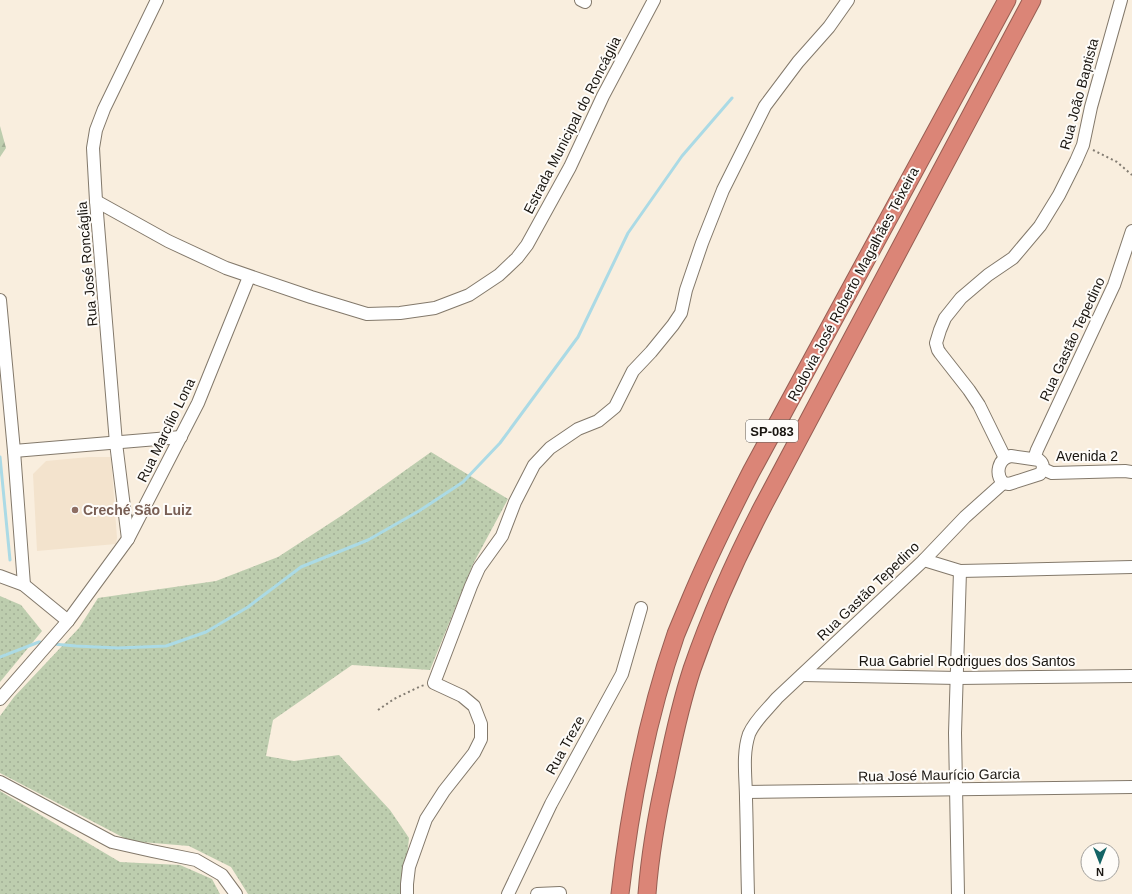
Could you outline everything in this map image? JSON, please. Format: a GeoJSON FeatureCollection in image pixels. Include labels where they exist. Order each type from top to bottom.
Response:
{"type":"FeatureCollection","features":[{"type":"Feature","properties":{"kind":"highway","name":"Rodovia José Roberto Magalhães Teixeira"},"geometry":{"type":"LineString","coordinates":[[620,894],[634,799],[647,733],[657,694],[677,633],[712,549],[754,465],[1007,0]]}},
{"type":"Feature","properties":{"kind":"highway","name":"Rodovia José Roberto Magalhães Teixeira"},"geometry":{"type":"LineString","coordinates":[[647,894],[656,824],[676,725],[692,669],[709,622],[741,550],[772,487],[1032,0]]}},
{"type":"Feature","properties":{"kind":"street","name":"Rua José Roncáglia"},"geometry":{"type":"LineString","coordinates":[[128,539],[116,443],[93,148],[96,130],[104,109],[157,0]]}},
{"type":"Feature","properties":{"kind":"street","name":"Estrada Municipal do Roncáglia"},"geometry":{"type":"LineString","coordinates":[[96,201],[168,242],[249,277],[367,314],[400,313],[435,308],[469,295],[499,276],[517,258],[527,245],[570,167],[603,96],[654,0]]}},
{"type":"Feature","properties":{"kind":"street"},"geometry":{"type":"LineString","coordinates":[[407,894],[409,866],[426,819],[444,792],[466,765],[481,739],[481,724],[474,706],[462,696],[434,683],[479,568],[502,536],[515,502],[534,465],[550,448],[578,429],[598,421],[615,407],[633,371],[651,352],[681,313],[686,290],[702,243],[723,190],[765,106],[798,62],[829,27],[848,0]]}},
{"type":"Feature","properties":{"kind":"street","name":"Rua João Baptista"},"geometry":{"type":"LineString","coordinates":[[1005,458],[979,404],[938,350],[936,343],[945,318],[961,298],[988,275],[1013,258],[1040,226],[1059,195],[1083,145],[1091,107],[1121,0]]}},
{"type":"Feature","properties":{"kind":"street","name":"Rua Gastão Tepedino"},"geometry":{"type":"LineString","coordinates":[[1034,458],[1114,285],[1132,231]]}},
{"type":"Feature","properties":{"kind":"street","name":"Rua Marcílio Lona"},"geometry":{"type":"LineString","coordinates":[[0,698],[68,621],[128,539],[198,402],[249,277]]}},
{"type":"Feature","properties":{"kind":"street"},"geometry":{"type":"LineString","coordinates":[[0,300],[14,451],[24,585]]}},
{"type":"Feature","properties":{"kind":"street"},"geometry":{"type":"LineString","coordinates":[[14,451],[181,437]]}},
{"type":"Feature","properties":{"kind":"street"},"geometry":{"type":"LineString","coordinates":[[1011,456],[1034,458],[1042,464],[1043,469],[1040,474],[1008,484],[1004,483],[1000,478],[1000,462],[1005,458],[1011,456]]}},
{"type":"Feature","properties":{"kind":"street","name":"Avenida 2"},"geometry":{"type":"LineString","coordinates":[[1043,469],[1052,473],[1132,472]]}},
{"type":"Feature","properties":{"kind":"street","name":"Rua Gastão Tepedino"},"geometry":{"type":"LineString","coordinates":[[748,894],[744,766],[749,735],[755,723],[777,698],[924,560],[965,518],[1004,483]]}},
{"type":"Feature","properties":{"kind":"street"},"geometry":{"type":"LineString","coordinates":[[924,560],[960,571],[1132,567]]}},
{"type":"Feature","properties":{"kind":"street"},"geometry":{"type":"LineString","coordinates":[[958,894],[955,733],[958,678],[960,571]]}},
{"type":"Feature","properties":{"kind":"street"},"geometry":{"type":"LineString","coordinates":[[0,576],[24,585],[68,621]]}},
{"type":"Feature","properties":{"kind":"street","name":"Rua Treze"},"geometry":{"type":"LineString","coordinates":[[508,894],[551,804],[622,674],[641,608]]}},
{"type":"Feature","properties":{"kind":"street","name":"Rua Gabriel Rodrigues dos Santos"},"geometry":{"type":"LineString","coordinates":[[802,675],[958,678],[1132,676]]}},
{"type":"Feature","properties":{"kind":"street"},"geometry":{"type":"LineString","coordinates":[[0,782],[112,842],[196,860],[222,876],[236,894]]}},
{"type":"Feature","properties":{"kind":"street","name":"Rua José Maurício Garcia"},"geometry":{"type":"LineString","coordinates":[[746,792],[1132,787]]}},
{"type":"Feature","properties":{"kind":"street"},"geometry":{"type":"LineString","coordinates":[[536,894],[560,892]]}},
{"type":"Feature","properties":{"kind":"path"},"geometry":{"type":"LineString","coordinates":[[1083,145],[1117,162],[1132,175]]}},
{"type":"Feature","properties":{"kind":"path"},"geometry":{"type":"LineString","coordinates":[[378,710],[394,699],[421,686],[434,683]]}},
{"type":"Feature","properties":{"kind":"shaded area","name":"Creché São Luiz"},"geometry":{"type":"Polygon","coordinates":[[[89,457],[111,457],[117,538],[116,544],[37,551],[33,474],[46,461],[89,457]]]}},
{"type":"Feature","properties":{"kind":"green space"},"geometry":{"type":"Polygon","coordinates":[[[0,126],[6,148],[0,157],[0,126]]]}},
{"type":"Feature","properties":{"kind":"green space"},"geometry":{"type":"Polygon","coordinates":[[[431,452],[508,499],[473,564],[430,670],[352,665],[273,720],[266,756],[294,761],[339,755],[390,810],[409,838],[403,894],[248,894],[231,867],[189,846],[130,841],[0,773],[0,716],[14,697],[79,628],[98,598],[216,581],[278,557],[344,514],[431,452]]]}},
{"type":"Feature","properties":{"kind":"green space"},"geometry":{"type":"Polygon","coordinates":[[[0,596],[21,605],[42,631],[0,682],[0,596]]]}},
{"type":"Feature","properties":{"kind":"green space"},"geometry":{"type":"Polygon","coordinates":[[[0,791],[120,862],[180,865],[212,879],[220,894],[0,894],[0,791]]]}},
{"type":"Feature","properties":{"kind":"waterway"},"geometry":{"type":"LineString","coordinates":[[53,644],[118,648],[166,646],[206,632],[248,607],[301,567],[368,540],[419,511],[463,482],[500,443],[578,337],[628,233],[682,156],[732,98]]}},
{"type":"Feature","properties":{"kind":"waterway"},"geometry":{"type":"LineString","coordinates":[[0,457],[10,560]]}},
{"type":"Feature","properties":{"kind":"waterway"},"geometry":{"type":"LineString","coordinates":[[0,657],[39,642],[45,643]]}},
{"type":"Feature","properties":{"kind":"place","name":"Creché São Luiz"},"geometry":{"type":"Point","coordinates":[75,510]}}]}
